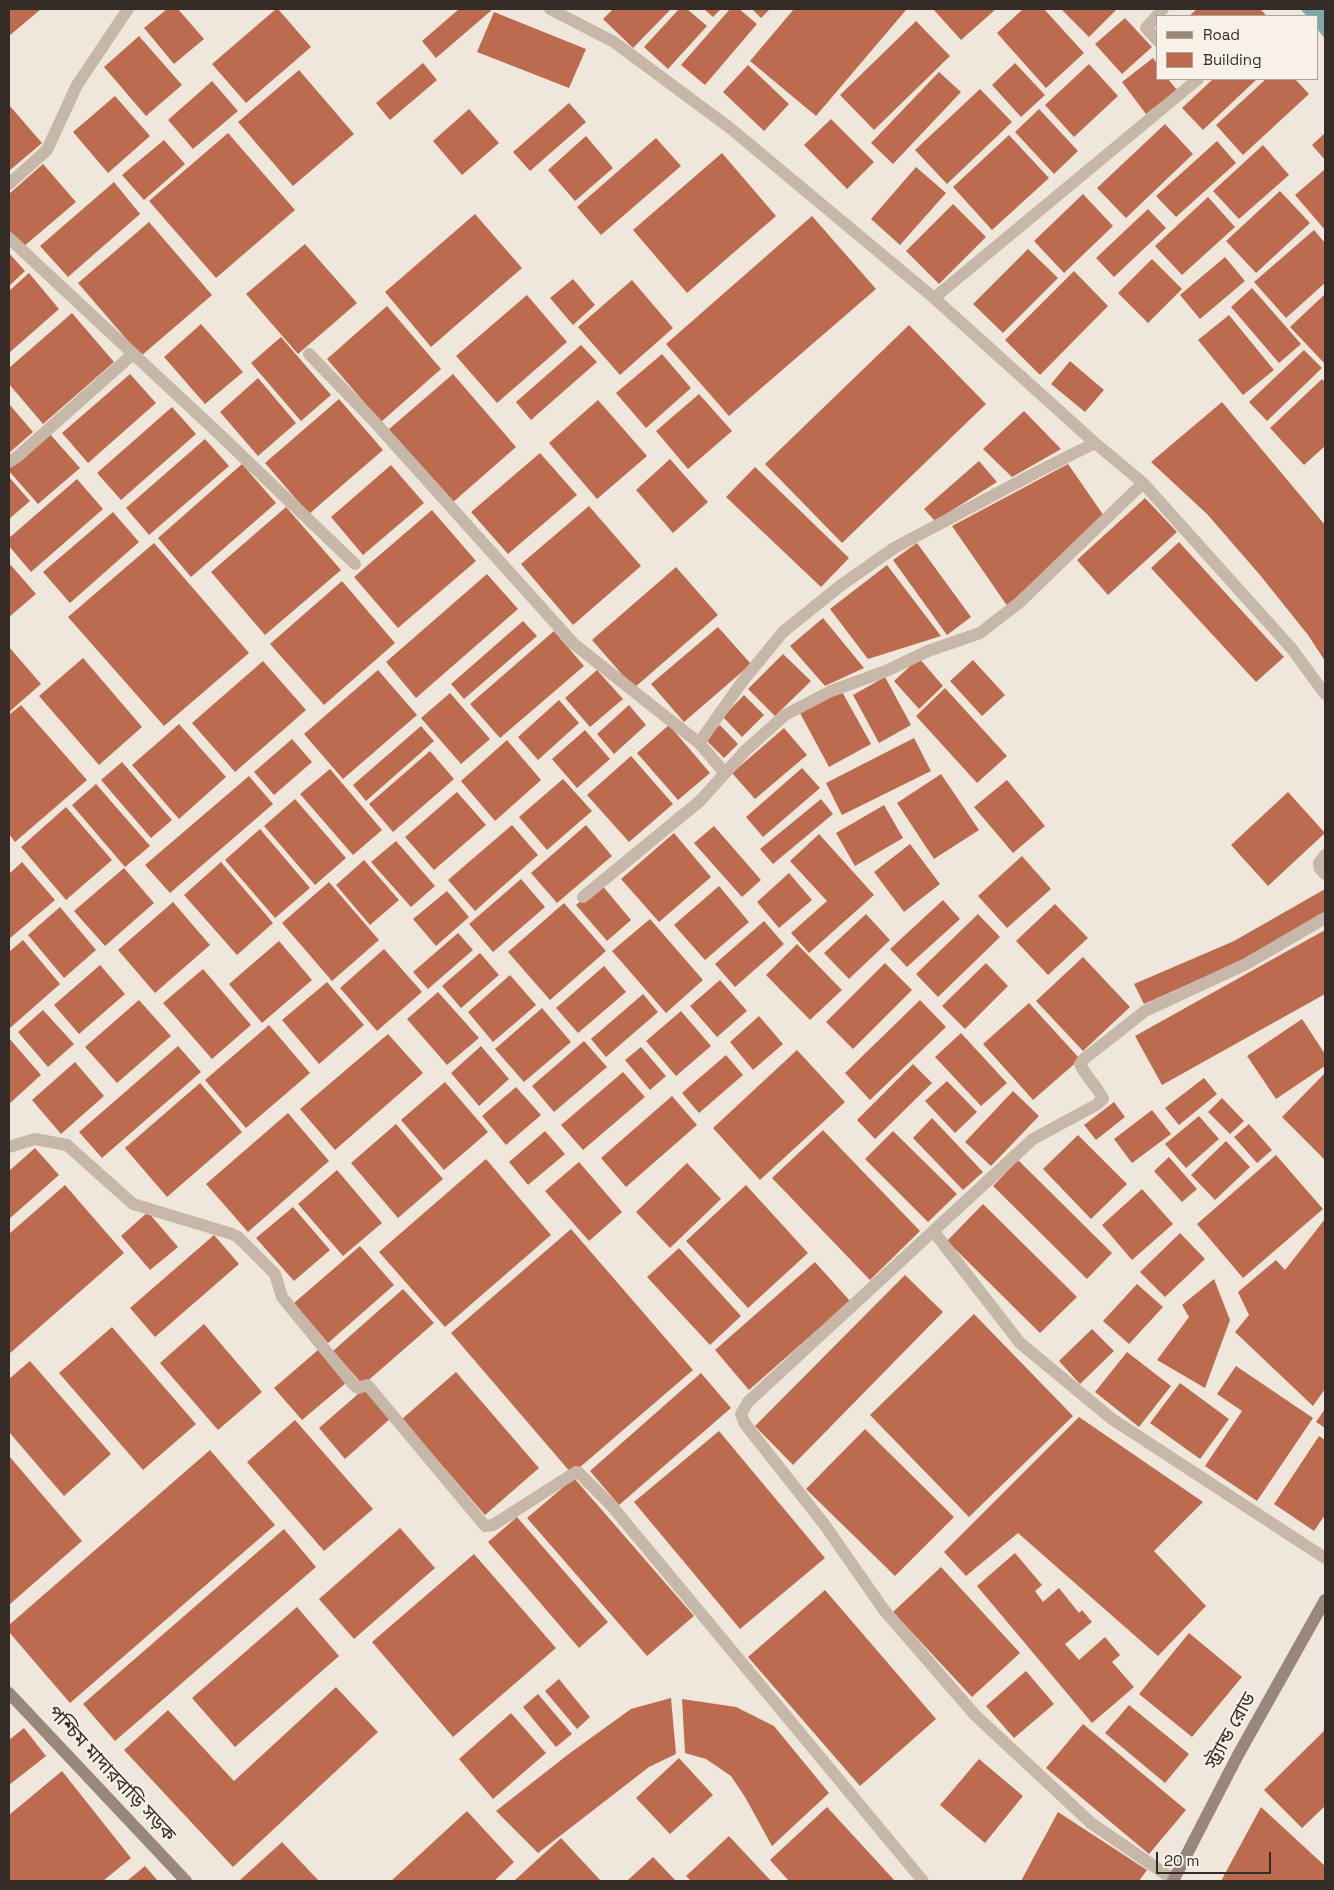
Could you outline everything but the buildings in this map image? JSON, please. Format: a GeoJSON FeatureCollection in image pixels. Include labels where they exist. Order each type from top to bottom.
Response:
{"type":"FeatureCollection","features":[{"type":"Feature","properties":{"kind":"main road","name":"স্ট্র্যান্ড রোড"},"geometry":{"type":"LineString","coordinates":[[1174,1880],[1238,1755],[1325,1600]]}},
{"type":"Feature","properties":{"kind":"main road","name":"পশ্চিম মাদারবাড়ি সড়ক"},"geometry":{"type":"LineString","coordinates":[[9,1693],[186,1881]]}},
{"type":"Feature","properties":{"kind":"street"},"geometry":{"type":"LineString","coordinates":[[9,184],[47,150],[77,85],[128,9]]}},
{"type":"Feature","properties":{"kind":"street"},"geometry":{"type":"LineString","coordinates":[[550,9],[614,42],[730,128],[934,298],[1095,443],[1143,483],[1292,649],[1325,694]]}},
{"type":"Feature","properties":{"kind":"street"},"geometry":{"type":"LineString","coordinates":[[1156,17],[1146,28],[1156,39]]}},
{"type":"Feature","properties":{"kind":"street"},"geometry":{"type":"LineString","coordinates":[[934,298],[1195,80]]}},
{"type":"Feature","properties":{"kind":"street"},"geometry":{"type":"LineString","coordinates":[[9,238],[355,564]]}},
{"type":"Feature","properties":{"kind":"street"},"geometry":{"type":"LineString","coordinates":[[9,462],[133,354]]}},
{"type":"Feature","properties":{"kind":"street"},"geometry":{"type":"LineString","coordinates":[[309,354],[378,426],[574,644],[699,743],[725,773]]}},
{"type":"Feature","properties":{"kind":"street"},"geometry":{"type":"LineString","coordinates":[[699,743],[742,682],[783,632],[840,586],[894,548],[1095,443]]}},
{"type":"Feature","properties":{"kind":"street"},"geometry":{"type":"LineString","coordinates":[[583,898],[700,800],[745,751],[785,715],[832,690],[886,671],[928,651],[980,633],[1020,602],[1143,483]]}},
{"type":"Feature","properties":{"kind":"street"},"geometry":{"type":"LineString","coordinates":[[1325,855],[1319,863],[1320,869],[1325,874]]}},
{"type":"Feature","properties":{"kind":"street"},"geometry":{"type":"LineString","coordinates":[[1174,1880],[1091,1823],[974,1714],[884,1610],[824,1524],[745,1424],[741,1414],[748,1402],[1033,1140],[1096,1105],[1103,1099],[1099,1090],[1080,1064],[1084,1059],[1145,1011],[1246,964],[1325,918]]}},
{"type":"Feature","properties":{"kind":"street"},"geometry":{"type":"LineString","coordinates":[[9,1147],[35,1139],[67,1145],[132,1204],[238,1237],[275,1274],[282,1297],[353,1384],[358,1388],[367,1385],[370,1388],[485,1526],[493,1525],[576,1472],[579,1474],[611,1505],[923,1881]]}},
{"type":"Feature","properties":{"kind":"street"},"geometry":{"type":"LineString","coordinates":[[934,1232],[1020,1344],[1112,1420],[1325,1558]]}},
{"type":"Feature","properties":{"kind":"water"},"geometry":{"type":"Polygon","coordinates":[[[1300,9],[1325,9],[1325,39],[1319,31],[1319,15],[1306,15],[1300,9]]]}}]}
